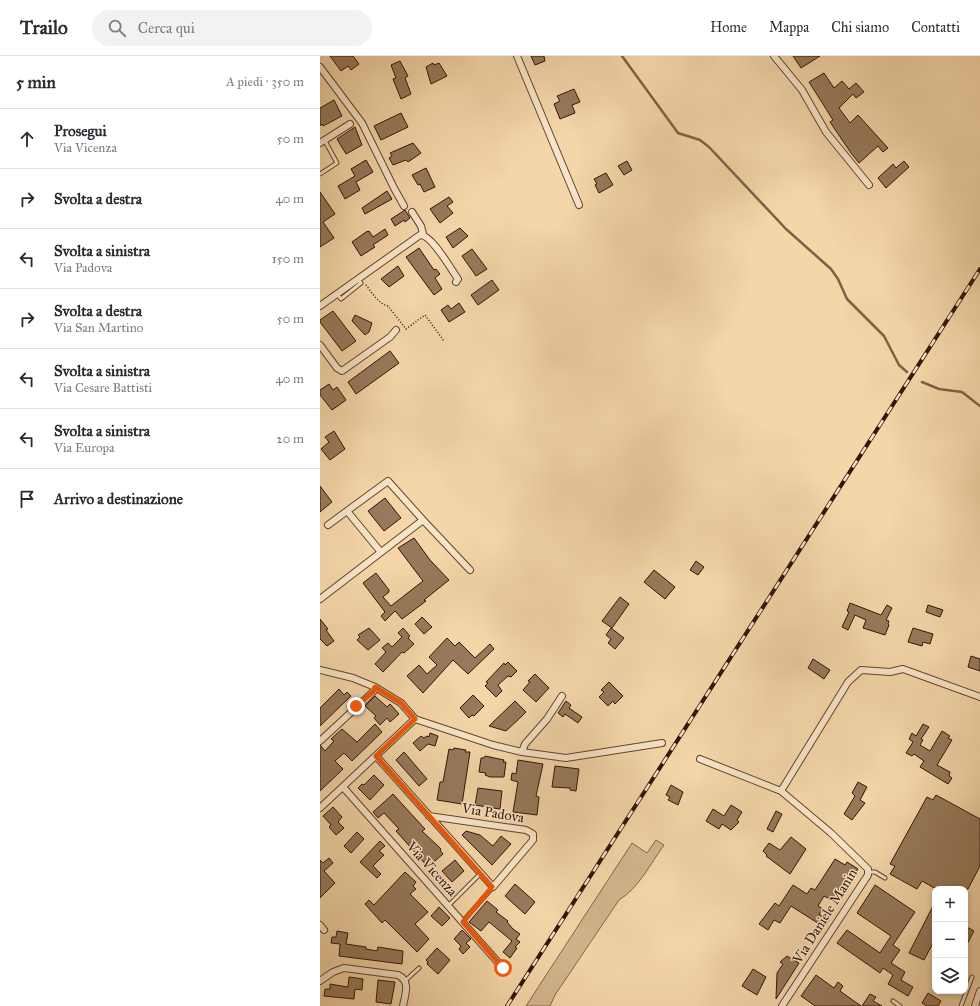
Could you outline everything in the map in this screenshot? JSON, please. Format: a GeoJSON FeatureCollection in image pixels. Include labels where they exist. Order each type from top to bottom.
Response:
{"type":"FeatureCollection","features":[{"type":"Feature","properties":{"kind":"street"},"geometry":{"type":"LineString","coordinates":[[517,56],[579,205]]}},
{"type":"Feature","properties":{"kind":"street"},"geometry":{"type":"LineString","coordinates":[[774,56],[802,90],[826,132],[869,185]]}},
{"type":"Feature","properties":{"kind":"street"},"geometry":{"type":"LineString","coordinates":[[320,67],[362,123],[404,206]]}},
{"type":"Feature","properties":{"kind":"street"},"geometry":{"type":"LineString","coordinates":[[322,141],[350,124]]}},
{"type":"Feature","properties":{"kind":"street"},"geometry":{"type":"LineString","coordinates":[[412,212],[421,226],[423,234]]}},
{"type":"Feature","properties":{"kind":"street"},"geometry":{"type":"LineString","coordinates":[[320,306],[417,235],[423,234],[428,237],[458,279],[456,282]]}},
{"type":"Feature","properties":{"kind":"street"},"geometry":{"type":"LineString","coordinates":[[320,345],[337,368],[342,371],[390,337],[396,330]]}},
{"type":"Feature","properties":{"kind":"street"},"geometry":{"type":"LineString","coordinates":[[328,525],[388,481],[470,570]]}},
{"type":"Feature","properties":{"kind":"street"},"geometry":{"type":"LineString","coordinates":[[347,511],[380,551]]}},
{"type":"Feature","properties":{"kind":"street"},"geometry":{"type":"LineString","coordinates":[[320,598],[380,551],[423,520]]}},
{"type":"Feature","properties":{"kind":"street"},"geometry":{"type":"LineString","coordinates":[[781,791],[848,682],[861,670],[890,672],[903,669],[980,697]]}},
{"type":"Feature","properties":{"kind":"street"},"geometry":{"type":"LineString","coordinates":[[320,670],[353,678],[375,687],[401,703],[415,719],[522,752],[566,758],[662,743]]}},
{"type":"Feature","properties":{"kind":"street"},"geometry":{"type":"LineString","coordinates":[[320,741],[373,692],[375,687]]}},
{"type":"Feature","properties":{"kind":"street"},"geometry":{"type":"LineString","coordinates":[[522,752],[525,744],[547,718],[562,696]]}},
{"type":"Feature","properties":{"kind":"street"},"geometry":{"type":"LineString","coordinates":[[320,808],[415,719]]}},
{"type":"Feature","properties":{"kind":"street"},"geometry":{"type":"LineString","coordinates":[[376,756],[492,887]]}},
{"type":"Feature","properties":{"kind":"street","name":"Via Daniele Manin"},"geometry":{"type":"LineString","coordinates":[[700,759],[781,791],[831,833],[868,869],[868,872],[782,1006]]}},
{"type":"Feature","properties":{"kind":"street","name":"Via Vicenza"},"geometry":{"type":"LineString","coordinates":[[343,787],[449,905],[503,968]]}},
{"type":"Feature","properties":{"kind":"street","name":"Via Padova"},"geometry":{"type":"LineString","coordinates":[[429,816],[526,830],[533,834],[533,840],[492,887]]}},
{"type":"Feature","properties":{"kind":"street"},"geometry":{"type":"LineString","coordinates":[[320,981],[333,972],[344,968],[398,975],[406,980],[403,1006]]}},
{"type":"Feature","properties":{"kind":"street"},"geometry":{"type":"LineString","coordinates":[[975,1006],[980,991]]}},
{"type":"Feature","properties":{"kind":"lane"},"geometry":{"type":"LineString","coordinates":[[320,174],[337,163],[322,141]]}},
{"type":"Feature","properties":{"kind":"lane"},"geometry":{"type":"LineString","coordinates":[[868,872],[875,872],[885,878]]}},
{"type":"Feature","properties":{"kind":"lane"},"geometry":{"type":"LineString","coordinates":[[449,905],[480,873]]}},
{"type":"Feature","properties":{"kind":"lane"},"geometry":{"type":"LineString","coordinates":[[463,922],[492,887]]}},
{"type":"Feature","properties":{"kind":"lane"},"geometry":{"type":"LineString","coordinates":[[406,980],[419,968]]}},
{"type":"Feature","properties":{"kind":"lane"},"geometry":{"type":"LineString","coordinates":[[961,1006],[972,977]]}},
{"type":"Feature","properties":{"kind":"lane"},"geometry":{"type":"LineString","coordinates":[[893,1001],[900,1006]]}},
{"type":"Feature","properties":{"kind":"path"},"geometry":{"type":"LineString","coordinates":[[359,278],[374,297],[385,306],[388,306],[406,329],[425,315],[444,341]]}},
{"type":"Feature","properties":{"kind":"shaded area"},"geometry":{"type":"Polygon","coordinates":[[[656,840],[664,845],[638,883],[619,900],[555,995],[550,1006],[526,1006],[632,843],[647,853],[656,840]]]}},
{"type":"Feature","properties":{"kind":"building"},"geometry":{"type":"Polygon","coordinates":[[[330,56],[353,56],[359,64],[351,70],[348,66],[341,71],[330,56]]]}},
{"type":"Feature","properties":{"kind":"building"},"geometry":{"type":"Polygon","coordinates":[[[531,56],[544,56],[545,61],[535,65],[531,56]]]}},
{"type":"Feature","properties":{"kind":"building"},"geometry":{"type":"Polygon","coordinates":[[[793,56],[820,56],[801,68],[793,56]]]}},
{"type":"Feature","properties":{"kind":"building"},"geometry":{"type":"Polygon","coordinates":[[[400,61],[408,76],[405,78],[411,94],[401,99],[393,79],[396,78],[391,65],[400,61]]]}},
{"type":"Feature","properties":{"kind":"building"},"geometry":{"type":"Polygon","coordinates":[[[433,63],[434,65],[439,63],[447,76],[431,84],[426,67],[433,63]]]}},
{"type":"Feature","properties":{"kind":"building"},"geometry":{"type":"Polygon","coordinates":[[[824,73],[834,88],[842,81],[849,89],[856,83],[864,92],[856,98],[853,94],[839,108],[850,123],[858,115],[888,148],[883,152],[878,146],[859,163],[851,153],[830,122],[833,120],[809,82],[824,73]]]}},
{"type":"Feature","properties":{"kind":"building"},"geometry":{"type":"Polygon","coordinates":[[[574,89],[580,102],[572,105],[575,113],[560,119],[554,104],[560,101],[557,96],[574,89]]]}},
{"type":"Feature","properties":{"kind":"building"},"geometry":{"type":"Polygon","coordinates":[[[334,100],[342,116],[323,126],[322,124],[320,126],[320,108],[334,100]]]}},
{"type":"Feature","properties":{"kind":"building"},"geometry":{"type":"Polygon","coordinates":[[[401,113],[408,127],[381,140],[374,126],[401,113]]]}},
{"type":"Feature","properties":{"kind":"building"},"geometry":{"type":"Polygon","coordinates":[[[355,127],[362,145],[346,154],[337,139],[355,127]]]}},
{"type":"Feature","properties":{"kind":"building"},"geometry":{"type":"Polygon","coordinates":[[[413,143],[421,153],[408,162],[406,160],[393,165],[389,158],[392,156],[390,153],[413,143]]]}},
{"type":"Feature","properties":{"kind":"building"},"geometry":{"type":"Polygon","coordinates":[[[366,160],[373,172],[356,182],[360,190],[345,199],[338,186],[355,176],[351,169],[366,160]]]}},
{"type":"Feature","properties":{"kind":"building"},"geometry":{"type":"Polygon","coordinates":[[[627,161],[632,170],[624,175],[618,166],[627,161]]]}},
{"type":"Feature","properties":{"kind":"building"},"geometry":{"type":"Polygon","coordinates":[[[904,161],[909,167],[886,188],[878,178],[893,164],[896,168],[904,161]]]}},
{"type":"Feature","properties":{"kind":"building"},"geometry":{"type":"Polygon","coordinates":[[[426,168],[435,187],[424,192],[420,184],[418,185],[412,175],[426,168]]]}},
{"type":"Feature","properties":{"kind":"building"},"geometry":{"type":"Polygon","coordinates":[[[606,173],[613,185],[599,193],[594,179],[606,173]]]}},
{"type":"Feature","properties":{"kind":"building"},"geometry":{"type":"Polygon","coordinates":[[[387,191],[392,199],[365,214],[362,208],[387,191]]]}},
{"type":"Feature","properties":{"kind":"building"},"geometry":{"type":"Polygon","coordinates":[[[320,192],[335,214],[323,222],[334,238],[320,247],[320,192]]]}},
{"type":"Feature","properties":{"kind":"building"},"geometry":{"type":"Polygon","coordinates":[[[449,197],[453,202],[447,206],[453,213],[440,223],[430,209],[449,197]]]}},
{"type":"Feature","properties":{"kind":"building"},"geometry":{"type":"Polygon","coordinates":[[[405,210],[410,218],[395,226],[391,219],[405,210]]]}},
{"type":"Feature","properties":{"kind":"building"},"geometry":{"type":"Polygon","coordinates":[[[460,228],[468,236],[453,248],[446,237],[460,228]]]}},
{"type":"Feature","properties":{"kind":"building"},"geometry":{"type":"Polygon","coordinates":[[[385,229],[388,235],[373,245],[375,247],[361,256],[352,242],[366,232],[369,231],[373,237],[385,229]]]}},
{"type":"Feature","properties":{"kind":"building"},"geometry":{"type":"Polygon","coordinates":[[[419,248],[434,270],[436,269],[440,274],[435,278],[442,289],[434,295],[406,257],[419,248]]]}},
{"type":"Feature","properties":{"kind":"building"},"geometry":{"type":"Polygon","coordinates":[[[472,249],[487,269],[476,276],[462,256],[472,249]]]}},
{"type":"Feature","properties":{"kind":"building"},"geometry":{"type":"Polygon","coordinates":[[[398,266],[404,276],[389,287],[381,279],[398,266]]]}},
{"type":"Feature","properties":{"kind":"building"},"geometry":{"type":"Polygon","coordinates":[[[492,280],[499,290],[478,305],[471,295],[492,280]]]}},
{"type":"Feature","properties":{"kind":"building"},"geometry":{"type":"Polygon","coordinates":[[[459,303],[465,312],[449,322],[441,310],[448,305],[451,309],[459,303]]]}},
{"type":"Feature","properties":{"kind":"building"},"geometry":{"type":"Polygon","coordinates":[[[333,311],[356,341],[342,351],[320,322],[320,320],[333,311]]]}},
{"type":"Feature","properties":{"kind":"building"},"geometry":{"type":"Polygon","coordinates":[[[355,315],[372,323],[369,332],[365,335],[352,321],[355,315]]]}},
{"type":"Feature","properties":{"kind":"building"},"geometry":{"type":"Polygon","coordinates":[[[390,351],[399,363],[356,394],[348,382],[390,351]]]}},
{"type":"Feature","properties":{"kind":"building"},"geometry":{"type":"Polygon","coordinates":[[[329,384],[333,390],[337,387],[346,400],[332,410],[320,395],[320,390],[329,384]]]}},
{"type":"Feature","properties":{"kind":"building"},"geometry":{"type":"Polygon","coordinates":[[[334,431],[345,449],[330,460],[321,449],[329,442],[325,437],[334,431]]]}},
{"type":"Feature","properties":{"kind":"building"},"geometry":{"type":"Polygon","coordinates":[[[320,486],[332,502],[320,512],[320,486]]]}},
{"type":"Feature","properties":{"kind":"building"},"geometry":{"type":"Polygon","coordinates":[[[385,498],[401,518],[384,531],[368,511],[385,498]]]}},
{"type":"Feature","properties":{"kind":"building"},"geometry":{"type":"Polygon","coordinates":[[[414,538],[430,560],[449,580],[424,600],[426,601],[402,619],[395,611],[385,621],[381,616],[385,612],[363,583],[376,573],[389,590],[389,592],[383,597],[391,606],[423,581],[398,548],[414,538]]]}},
{"type":"Feature","properties":{"kind":"building"},"geometry":{"type":"Polygon","coordinates":[[[696,561],[704,567],[698,575],[690,570],[696,561]]]}},
{"type":"Feature","properties":{"kind":"building"},"geometry":{"type":"Polygon","coordinates":[[[654,570],[675,587],[665,599],[644,582],[654,570]]]}},
{"type":"Feature","properties":{"kind":"building"},"geometry":{"type":"Polygon","coordinates":[[[620,597],[629,604],[612,628],[602,621],[620,597]]]}},
{"type":"Feature","properties":{"kind":"building"},"geometry":{"type":"Polygon","coordinates":[[[850,603],[881,615],[887,605],[892,608],[886,620],[889,621],[889,625],[885,635],[863,628],[866,620],[855,615],[848,630],[842,627],[849,612],[847,611],[850,603]]]}},
{"type":"Feature","properties":{"kind":"building"},"geometry":{"type":"Polygon","coordinates":[[[928,605],[943,610],[940,617],[926,612],[928,605]]]}},
{"type":"Feature","properties":{"kind":"building"},"geometry":{"type":"Polygon","coordinates":[[[422,617],[432,627],[424,634],[415,624],[422,617]]]}},
{"type":"Feature","properties":{"kind":"building"},"geometry":{"type":"Polygon","coordinates":[[[320,619],[328,629],[326,630],[334,641],[327,646],[320,639],[320,619]]]}},
{"type":"Feature","properties":{"kind":"building"},"geometry":{"type":"Polygon","coordinates":[[[369,628],[380,640],[368,650],[357,640],[360,637],[358,635],[369,628]]]}},
{"type":"Feature","properties":{"kind":"building"},"geometry":{"type":"Polygon","coordinates":[[[403,628],[410,636],[408,638],[414,644],[404,653],[402,652],[383,672],[375,664],[386,652],[382,648],[388,643],[392,647],[402,637],[398,633],[403,628]]]}},
{"type":"Feature","properties":{"kind":"building"},"geometry":{"type":"Polygon","coordinates":[[[611,628],[624,638],[615,649],[608,643],[611,639],[606,635],[611,628]]]}},
{"type":"Feature","properties":{"kind":"building"},"geometry":{"type":"Polygon","coordinates":[[[913,628],[933,634],[930,644],[923,642],[922,646],[908,642],[913,628]]]}},
{"type":"Feature","properties":{"kind":"building"},"geometry":{"type":"Polygon","coordinates":[[[447,638],[455,646],[459,642],[475,658],[490,644],[494,649],[468,674],[453,660],[423,693],[407,676],[419,665],[427,674],[437,665],[429,657],[447,638]]]}},
{"type":"Feature","properties":{"kind":"building"},"geometry":{"type":"Polygon","coordinates":[[[971,656],[980,659],[980,671],[968,667],[971,656]]]}},
{"type":"Feature","properties":{"kind":"building"},"geometry":{"type":"Polygon","coordinates":[[[813,659],[830,670],[824,679],[808,668],[813,659]]]}},
{"type":"Feature","properties":{"kind":"building"},"geometry":{"type":"Polygon","coordinates":[[[508,662],[517,671],[511,677],[508,676],[498,685],[502,691],[496,697],[485,686],[488,683],[486,682],[504,663],[505,665],[508,662]]]}},
{"type":"Feature","properties":{"kind":"building"},"geometry":{"type":"Polygon","coordinates":[[[535,674],[549,688],[536,702],[523,690],[530,682],[528,681],[535,674]]]}},
{"type":"Feature","properties":{"kind":"building"},"geometry":{"type":"Polygon","coordinates":[[[609,682],[623,696],[615,704],[613,701],[608,706],[599,697],[604,692],[601,690],[609,682]]]}},
{"type":"Feature","properties":{"kind":"building"},"geometry":{"type":"Polygon","coordinates":[[[339,689],[344,695],[347,692],[351,696],[320,726],[320,708],[339,689]]]}},
{"type":"Feature","properties":{"kind":"building"},"geometry":{"type":"Polygon","coordinates":[[[473,695],[484,706],[474,716],[472,715],[469,718],[460,708],[473,695]]]}},
{"type":"Feature","properties":{"kind":"building"},"geometry":{"type":"Polygon","coordinates":[[[375,696],[387,707],[390,704],[399,714],[390,722],[387,718],[380,725],[374,718],[376,716],[365,706],[375,696]]]}},
{"type":"Feature","properties":{"kind":"building"},"geometry":{"type":"Polygon","coordinates":[[[515,701],[526,712],[521,717],[506,731],[489,726],[515,701]]]}},
{"type":"Feature","properties":{"kind":"building"},"geometry":{"type":"Polygon","coordinates":[[[566,701],[571,705],[569,708],[582,717],[578,723],[565,714],[563,717],[558,713],[566,701]]]}},
{"type":"Feature","properties":{"kind":"building"},"geometry":{"type":"Polygon","coordinates":[[[375,724],[382,732],[352,761],[344,753],[335,761],[343,769],[320,791],[320,745],[325,751],[334,741],[331,739],[342,729],[357,742],[375,724]]]}},
{"type":"Feature","properties":{"kind":"building"},"geometry":{"type":"Polygon","coordinates":[[[923,724],[929,727],[921,739],[923,740],[920,745],[930,751],[942,731],[950,736],[948,738],[952,740],[937,765],[950,772],[949,776],[952,778],[948,784],[920,767],[924,761],[914,754],[912,756],[906,753],[913,742],[909,739],[912,733],[916,736],[923,724]]]}},
{"type":"Feature","properties":{"kind":"building"},"geometry":{"type":"Polygon","coordinates":[[[430,733],[438,736],[435,746],[428,744],[420,751],[413,743],[421,736],[424,738],[427,736],[429,737],[430,733]]]}},
{"type":"Feature","properties":{"kind":"building"},"geometry":{"type":"Polygon","coordinates":[[[454,748],[466,750],[465,752],[470,752],[462,804],[437,800],[440,782],[443,782],[449,749],[453,750],[454,748]]]}},
{"type":"Feature","properties":{"kind":"building"},"geometry":{"type":"Polygon","coordinates":[[[404,752],[427,779],[419,786],[396,760],[404,752]]]}},
{"type":"Feature","properties":{"kind":"building"},"geometry":{"type":"Polygon","coordinates":[[[485,756],[504,760],[503,762],[506,762],[504,777],[490,777],[485,775],[486,773],[479,772],[481,758],[484,758],[485,756]]]}},
{"type":"Feature","properties":{"kind":"building"},"geometry":{"type":"Polygon","coordinates":[[[518,760],[543,764],[536,796],[539,797],[537,815],[513,812],[518,782],[511,780],[512,773],[516,774],[518,760]]]}},
{"type":"Feature","properties":{"kind":"building"},"geometry":{"type":"Polygon","coordinates":[[[555,766],[579,769],[576,791],[570,790],[570,788],[552,787],[555,766]]]}},
{"type":"Feature","properties":{"kind":"building"},"geometry":{"type":"Polygon","coordinates":[[[374,775],[384,785],[370,800],[358,788],[362,784],[364,785],[374,775]]]}},
{"type":"Feature","properties":{"kind":"building"},"geometry":{"type":"Polygon","coordinates":[[[858,782],[867,787],[860,800],[865,803],[852,820],[844,814],[855,796],[852,793],[858,782]]]}},
{"type":"Feature","properties":{"kind":"building"},"geometry":{"type":"Polygon","coordinates":[[[671,785],[683,792],[678,805],[668,800],[670,797],[666,795],[671,785]]]}},
{"type":"Feature","properties":{"kind":"building"},"geometry":{"type":"Polygon","coordinates":[[[478,788],[502,791],[500,809],[475,805],[478,788]]]}},
{"type":"Feature","properties":{"kind":"building"},"geometry":{"type":"Polygon","coordinates":[[[393,794],[425,829],[422,831],[441,849],[440,850],[443,854],[428,867],[396,831],[399,829],[384,813],[378,818],[373,812],[393,794]]]}},
{"type":"Feature","properties":{"kind":"building"},"geometry":{"type":"Polygon","coordinates":[[[936,795],[980,819],[980,866],[968,889],[968,886],[932,887],[922,881],[917,889],[890,874],[895,866],[890,864],[927,797],[933,800],[936,795]]]}},
{"type":"Feature","properties":{"kind":"building"},"geometry":{"type":"Polygon","coordinates":[[[731,805],[742,812],[737,820],[739,822],[731,830],[722,824],[719,829],[706,821],[713,809],[724,816],[731,805]]]}},
{"type":"Feature","properties":{"kind":"building"},"geometry":{"type":"Polygon","coordinates":[[[333,807],[342,817],[338,822],[344,828],[336,835],[329,827],[331,825],[323,816],[333,807]]]}},
{"type":"Feature","properties":{"kind":"building"},"geometry":{"type":"Polygon","coordinates":[[[776,811],[782,814],[773,832],[767,829],[776,811]]]}},
{"type":"Feature","properties":{"kind":"building"},"geometry":{"type":"Polygon","coordinates":[[[466,831],[480,835],[493,846],[501,836],[511,844],[492,865],[462,835],[466,831]]]}},
{"type":"Feature","properties":{"kind":"building"},"geometry":{"type":"Polygon","coordinates":[[[357,832],[364,839],[351,853],[344,846],[357,832]]]}},
{"type":"Feature","properties":{"kind":"building"},"geometry":{"type":"Polygon","coordinates":[[[791,837],[806,849],[790,874],[766,856],[767,855],[763,851],[769,843],[780,850],[791,837]]]}},
{"type":"Feature","properties":{"kind":"building"},"geometry":{"type":"Polygon","coordinates":[[[380,841],[385,846],[379,851],[384,855],[373,866],[381,874],[377,878],[360,862],[380,841]]]}},
{"type":"Feature","properties":{"kind":"building"},"geometry":{"type":"Polygon","coordinates":[[[329,858],[333,863],[324,871],[335,883],[320,898],[320,860],[323,863],[329,858]]]}},
{"type":"Feature","properties":{"kind":"building"},"geometry":{"type":"Polygon","coordinates":[[[835,859],[845,865],[847,862],[858,869],[837,903],[824,896],[818,906],[823,909],[819,914],[829,920],[824,927],[791,906],[780,923],[774,920],[768,930],[759,924],[775,903],[779,906],[793,885],[807,894],[811,888],[815,890],[835,859]]]}},
{"type":"Feature","properties":{"kind":"building"},"geometry":{"type":"Polygon","coordinates":[[[455,860],[464,871],[452,882],[442,871],[455,860]]]}},
{"type":"Feature","properties":{"kind":"building"},"geometry":{"type":"Polygon","coordinates":[[[405,872],[416,882],[413,886],[416,889],[410,894],[428,912],[415,924],[429,939],[417,952],[385,920],[382,923],[365,904],[369,900],[374,905],[405,872]]]}},
{"type":"Feature","properties":{"kind":"building"},"geometry":{"type":"Polygon","coordinates":[[[515,884],[535,902],[525,914],[505,896],[515,884]]]}},
{"type":"Feature","properties":{"kind":"building"},"geometry":{"type":"Polygon","coordinates":[[[875,885],[915,912],[893,945],[900,950],[891,963],[905,972],[901,980],[913,987],[908,996],[888,984],[893,975],[883,968],[880,973],[837,943],[847,930],[880,953],[891,936],[857,913],[875,885]]]}},
{"type":"Feature","properties":{"kind":"building"},"geometry":{"type":"Polygon","coordinates":[[[487,901],[498,910],[496,912],[508,921],[507,922],[513,929],[520,934],[516,939],[520,942],[515,947],[517,948],[510,958],[503,952],[512,941],[489,922],[481,931],[469,922],[487,901]]]}},
{"type":"Feature","properties":{"kind":"building"},"geometry":{"type":"Polygon","coordinates":[[[439,907],[450,918],[442,926],[431,916],[439,907]]]}},
{"type":"Feature","properties":{"kind":"building"},"geometry":{"type":"Polygon","coordinates":[[[932,908],[932,945],[924,960],[909,953],[932,908]]]}},
{"type":"Feature","properties":{"kind":"building"},"geometry":{"type":"Polygon","coordinates":[[[968,928],[974,931],[968,942],[968,928]]]}},
{"type":"Feature","properties":{"kind":"building"},"geometry":{"type":"Polygon","coordinates":[[[462,930],[471,939],[466,943],[470,947],[463,954],[459,949],[461,946],[454,939],[462,930]]]}},
{"type":"Feature","properties":{"kind":"building"},"geometry":{"type":"Polygon","coordinates":[[[337,931],[348,933],[346,944],[366,947],[366,949],[377,951],[378,947],[403,951],[402,964],[339,956],[340,944],[331,943],[332,937],[336,937],[337,931]]]}},
{"type":"Feature","properties":{"kind":"building"},"geometry":{"type":"Polygon","coordinates":[[[437,948],[450,960],[438,974],[427,964],[428,962],[426,960],[437,948]]]}},
{"type":"Feature","properties":{"kind":"building"},"geometry":{"type":"Polygon","coordinates":[[[787,956],[799,963],[776,999],[777,973],[783,964],[780,962],[787,956]]]}},
{"type":"Feature","properties":{"kind":"building"},"geometry":{"type":"Polygon","coordinates":[[[753,969],[766,977],[757,995],[742,986],[753,969]]]}},
{"type":"Feature","properties":{"kind":"building"},"geometry":{"type":"Polygon","coordinates":[[[816,975],[834,988],[838,982],[843,986],[840,991],[861,1006],[815,1006],[801,996],[816,975]]]}},
{"type":"Feature","properties":{"kind":"building"},"geometry":{"type":"Polygon","coordinates":[[[349,977],[363,979],[362,990],[355,989],[354,999],[324,996],[325,989],[330,989],[330,984],[348,987],[349,977]]]}},
{"type":"Feature","properties":{"kind":"building"},"geometry":{"type":"Polygon","coordinates":[[[378,980],[395,982],[391,1004],[376,1002],[378,980]]]}},
{"type":"Feature","properties":{"kind":"building"},"geometry":{"type":"Polygon","coordinates":[[[928,993],[941,1001],[938,1006],[927,1006],[922,1003],[928,993]]]}},
{"type":"Feature","properties":{"kind":"building"},"geometry":{"type":"Polygon","coordinates":[[[870,994],[876,997],[873,1001],[882,1006],[862,1006],[870,994]]]}},
{"type":"Feature","properties":{"kind":"waterway"},"geometry":{"type":"LineString","coordinates":[[622,56],[678,133],[700,140],[709,147],[786,229],[831,269],[838,279],[847,299],[884,336],[899,365],[907,372]]}},
{"type":"Feature","properties":{"kind":"waterway"},"geometry":{"type":"LineString","coordinates":[[922,382],[939,389],[962,392],[980,406]]}},
{"type":"Feature","properties":{"kind":"railway"},"geometry":{"type":"LineString","coordinates":[[507,1006],[980,269]]}},
{"type":"Feature","properties":{"kind":"route"},"geometry":{"type":"LineString","coordinates":[[356,706],[373,692],[375,687],[401,703],[415,719],[376,756],[492,887],[463,922],[503,968]]}}]}
